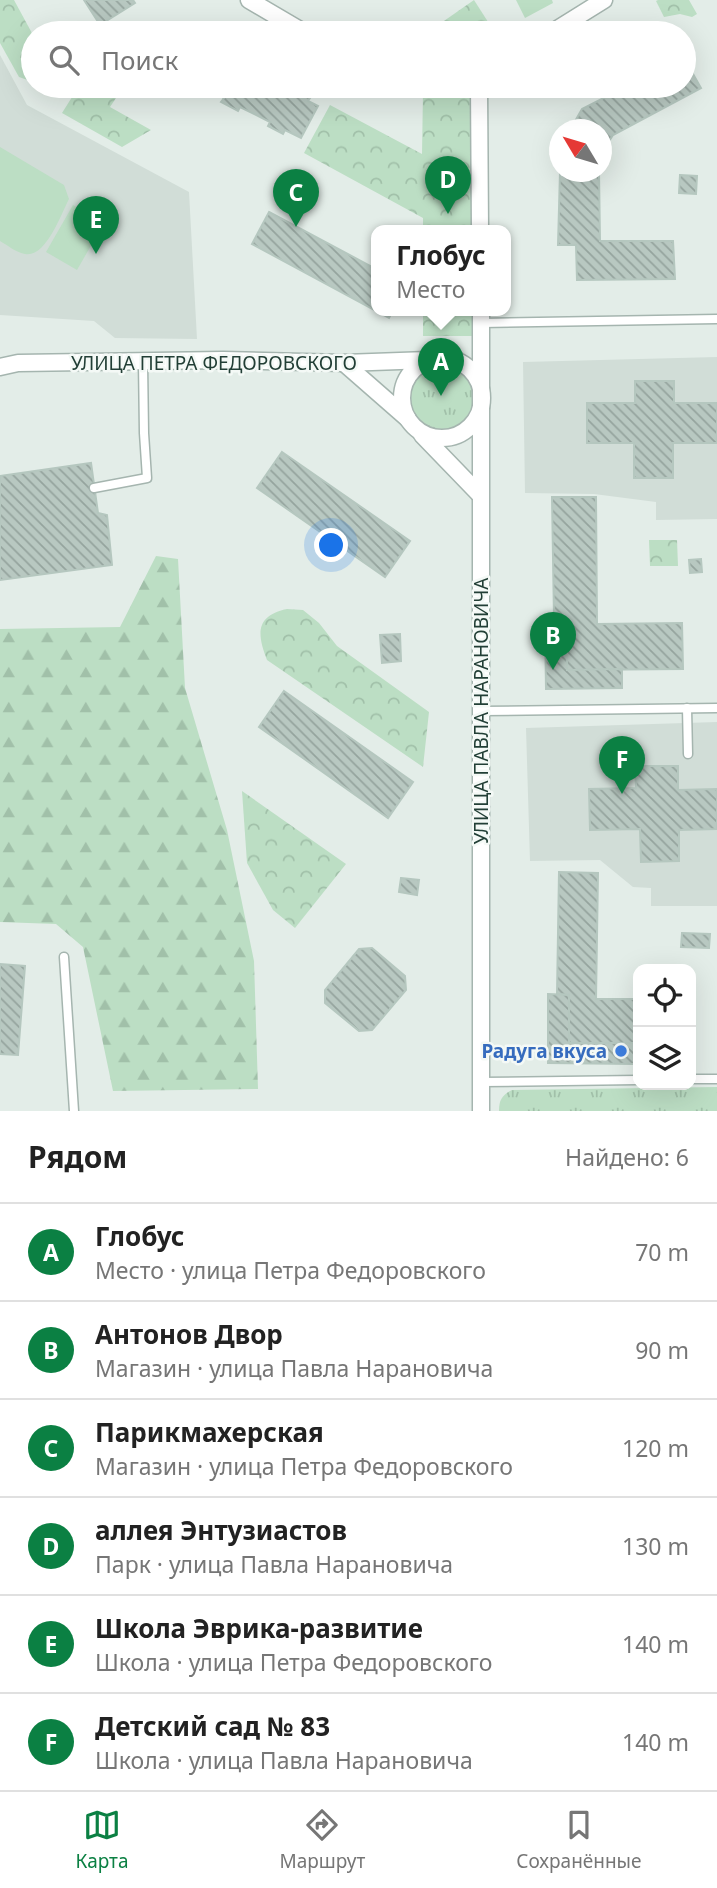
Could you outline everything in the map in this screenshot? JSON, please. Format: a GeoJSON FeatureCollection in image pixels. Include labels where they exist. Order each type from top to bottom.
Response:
{"type":"FeatureCollection","features":[{"type":"Feature","properties":{"kind":"street"},"geometry":{"type":"LineString","coordinates":[[249,0],[285,21]]}},
{"type":"Feature","properties":{"kind":"street"},"geometry":{"type":"LineString","coordinates":[[568,21],[594,3]]}},
{"type":"Feature","properties":{"kind":"street"},"geometry":{"type":"LineString","coordinates":[[479,98],[480,225]]}},
{"type":"Feature","properties":{"kind":"street","name":"УЛИЦА ПАВЛА НАРАНОВИЧА"},"geometry":{"type":"LineString","coordinates":[[481,317],[481,1111]]}},
{"type":"Feature","properties":{"kind":"street"},"geometry":{"type":"LineString","coordinates":[[447,358],[456,361],[464,365],[477,379],[482,397],[476,419],[461,433],[438,438],[413,425],[402,403],[404,385],[414,370],[428,360],[447,358]]}},
{"type":"Feature","properties":{"kind":"street","name":"УЛИЦА ПЕТРА ФЕДОРОВСКОГО"},"geometry":{"type":"LineString","coordinates":[[0,367],[18,363],[223,360],[344,363],[428,360]]}},
{"type":"Feature","properties":{"kind":"street"},"geometry":{"type":"LineString","coordinates":[[456,361],[481,363]]}},
{"type":"Feature","properties":{"kind":"street"},"geometry":{"type":"LineString","coordinates":[[344,363],[413,425],[480,495]]}},
{"type":"Feature","properties":{"kind":"lane"},"geometry":{"type":"LineString","coordinates":[[481,317],[717,319]]}},
{"type":"Feature","properties":{"kind":"lane"},"geometry":{"type":"LineString","coordinates":[[94,488],[148,478],[143,362]]}},
{"type":"Feature","properties":{"kind":"lane"},"geometry":{"type":"LineString","coordinates":[[687,708],[688,754]]}},
{"type":"Feature","properties":{"kind":"lane"},"geometry":{"type":"LineString","coordinates":[[481,711],[717,708]]}},
{"type":"Feature","properties":{"kind":"lane"},"geometry":{"type":"LineString","coordinates":[[64,957],[74,1111]]}},
{"type":"Feature","properties":{"kind":"lane"},"geometry":{"type":"LineString","coordinates":[[696,1079],[717,1079]]}},
{"type":"Feature","properties":{"kind":"lane"},"geometry":{"type":"LineString","coordinates":[[481,1082],[633,1080]]}},
{"type":"Feature","properties":{"kind":"shaded area"},"geometry":{"type":"Polygon","coordinates":[[[0,55],[27,105],[189,192],[197,339],[115,338],[94,321],[0,315],[0,55]]]}},
{"type":"Feature","properties":{"kind":"shaded area"},"geometry":{"type":"Polygon","coordinates":[[[717,357],[717,519],[656,520],[656,502],[594,494],[525,493],[523,362],[717,357]]]}},
{"type":"Feature","properties":{"kind":"shaded area"},"geometry":{"type":"Polygon","coordinates":[[[717,722],[717,906],[651,906],[651,888],[633,887],[600,860],[530,861],[526,728],[717,722]]]}},
{"type":"Feature","properties":{"kind":"green space"},"geometry":{"type":"Polygon","coordinates":[[[0,0],[14,0],[25,21],[21,21],[21,78],[0,43],[0,0]]]}},
{"type":"Feature","properties":{"kind":"green space"},"geometry":{"type":"Polygon","coordinates":[[[474,0],[487,21],[444,21],[474,0]]]}},
{"type":"Feature","properties":{"kind":"green space"},"geometry":{"type":"Polygon","coordinates":[[[516,0],[552,0],[553,3],[525,18],[516,0]]]}},
{"type":"Feature","properties":{"kind":"green space"},"geometry":{"type":"Polygon","coordinates":[[[689,0],[697,14],[692,17],[680,14],[664,17],[656,1],[689,0]]]}},
{"type":"Feature","properties":{"kind":"green space"},"geometry":{"type":"Polygon","coordinates":[[[71,98],[116,98],[110,107],[151,130],[122,147],[62,113],[71,98]]]}},
{"type":"Feature","properties":{"kind":"green space"},"geometry":{"type":"Polygon","coordinates":[[[423,98],[473,98],[473,225],[423,225],[423,218],[304,153],[330,105],[422,154],[423,98]]]}},
{"type":"Feature","properties":{"kind":"green space"},"geometry":{"type":"Polygon","coordinates":[[[0,147],[64,185],[69,199],[52,234],[40,249],[33,253],[19,252],[0,241],[0,147]]]}},
{"type":"Feature","properties":{"kind":"green space"},"geometry":{"type":"Polygon","coordinates":[[[73,205],[104,223],[77,270],[46,252],[73,205]]]}},
{"type":"Feature","properties":{"kind":"green space"},"geometry":{"type":"Polygon","coordinates":[[[423,316],[474,316],[474,336],[423,336],[423,316]]]}},
{"type":"Feature","properties":{"kind":"green space"},"geometry":{"type":"Polygon","coordinates":[[[442,367],[454,369],[464,376],[471,386],[471,410],[464,420],[454,427],[442,429],[430,427],[420,420],[413,410],[411,398],[413,386],[420,376],[430,369],[442,367]]]}},
{"type":"Feature","properties":{"kind":"green space"},"geometry":{"type":"Polygon","coordinates":[[[649,540],[677,540],[678,566],[650,566],[649,540]]]}},
{"type":"Feature","properties":{"kind":"green space"},"geometry":{"type":"Polygon","coordinates":[[[156,556],[178,559],[185,688],[227,830],[254,961],[258,1089],[113,1091],[83,947],[56,924],[0,922],[0,629],[120,627],[156,556]]]}},
{"type":"Feature","properties":{"kind":"green space"},"geometry":{"type":"Polygon","coordinates":[[[287,609],[303,610],[319,623],[337,646],[429,712],[423,767],[267,660],[261,642],[261,627],[269,616],[287,609]]]}},
{"type":"Feature","properties":{"kind":"green space"},"geometry":{"type":"Polygon","coordinates":[[[242,791],[346,864],[295,928],[273,910],[247,863],[242,791]]]}},
{"type":"Feature","properties":{"kind":"green space"},"geometry":{"type":"Polygon","coordinates":[[[696,1087],[717,1087],[717,1111],[499,1111],[502,1098],[512,1090],[696,1090],[696,1087]]]}},
{"type":"Feature","properties":{"kind":"building"},"geometry":{"type":"Polygon","coordinates":[[[84,0],[133,0],[135,3],[106,21],[97,21],[84,0]]]}},
{"type":"Feature","properties":{"kind":"building"},"geometry":{"type":"Polygon","coordinates":[[[224,98],[310,98],[308,101],[318,106],[301,138],[285,130],[283,134],[268,126],[270,122],[240,107],[238,111],[221,102],[224,98]]]}},
{"type":"Feature","properties":{"kind":"building"},"geometry":{"type":"Polygon","coordinates":[[[604,98],[682,98],[612,137],[612,119],[576,119],[582,109],[604,98]]]}},
{"type":"Feature","properties":{"kind":"building"},"geometry":{"type":"Polygon","coordinates":[[[680,175],[697,176],[696,194],[679,193],[680,175]]]}},
{"type":"Feature","properties":{"kind":"building"},"geometry":{"type":"Polygon","coordinates":[[[560,182],[599,182],[600,241],[673,241],[675,279],[577,280],[576,245],[558,245],[560,182]]]}},
{"type":"Feature","properties":{"kind":"building"},"geometry":{"type":"Polygon","coordinates":[[[269,212],[371,266],[371,308],[252,244],[269,212]]]}},
{"type":"Feature","properties":{"kind":"building"},"geometry":{"type":"Polygon","coordinates":[[[635,381],[674,381],[674,403],[717,403],[717,443],[673,443],[673,478],[634,478],[634,443],[587,443],[587,403],[635,403],[635,381]]]}},
{"type":"Feature","properties":{"kind":"building"},"geometry":{"type":"Polygon","coordinates":[[[282,452],[410,541],[385,577],[257,488],[282,452]]]}},
{"type":"Feature","properties":{"kind":"building"},"geometry":{"type":"Polygon","coordinates":[[[91,463],[98,513],[107,515],[112,565],[0,580],[0,476],[91,463]]]}},
{"type":"Feature","properties":{"kind":"building"},"geometry":{"type":"Polygon","coordinates":[[[552,497],[596,497],[597,624],[682,623],[683,669],[567,670],[566,618],[554,618],[552,497]]]}},
{"type":"Feature","properties":{"kind":"building"},"geometry":{"type":"Polygon","coordinates":[[[701,559],[702,572],[690,573],[689,560],[701,559]]]}},
{"type":"Feature","properties":{"kind":"building"},"geometry":{"type":"Polygon","coordinates":[[[566,618],[567,670],[622,669],[622,688],[546,689],[545,619],[566,618]]]}},
{"type":"Feature","properties":{"kind":"building"},"geometry":{"type":"Polygon","coordinates":[[[400,634],[401,661],[382,663],[380,635],[400,634]]]}},
{"type":"Feature","properties":{"kind":"building"},"geometry":{"type":"Polygon","coordinates":[[[284,691],[413,782],[388,818],[259,727],[284,691]]]}},
{"type":"Feature","properties":{"kind":"building"},"geometry":{"type":"Polygon","coordinates":[[[635,766],[678,766],[678,790],[717,789],[717,829],[679,830],[679,861],[641,862],[640,829],[590,830],[589,789],[636,788],[635,766]]]}},
{"type":"Feature","properties":{"kind":"building"},"geometry":{"type":"Polygon","coordinates":[[[559,872],[598,873],[596,999],[633,999],[633,1044],[569,1043],[569,995],[557,994],[559,872]]]}},
{"type":"Feature","properties":{"kind":"building"},"geometry":{"type":"Polygon","coordinates":[[[401,878],[419,880],[417,895],[399,892],[401,878]]]}},
{"type":"Feature","properties":{"kind":"building"},"geometry":{"type":"Polygon","coordinates":[[[682,933],[710,934],[709,948],[681,947],[682,933]]]}},
{"type":"Feature","properties":{"kind":"building"},"geometry":{"type":"Polygon","coordinates":[[[372,948],[405,976],[406,990],[372,1030],[359,1031],[325,1003],[325,990],[359,949],[372,948]]]}},
{"type":"Feature","properties":{"kind":"building"},"geometry":{"type":"Polygon","coordinates":[[[0,964],[25,966],[18,1055],[0,1054],[0,964]]]}},
{"type":"Feature","properties":{"kind":"building"},"geometry":{"type":"Polygon","coordinates":[[[548,994],[569,995],[569,1043],[633,1043],[633,1064],[548,1063],[548,994]]]}},
{"type":"Feature","properties":{"kind":"place","name":"аллея Энтузиастов"},"geometry":{"type":"Point","coordinates":[448,214]}},
{"type":"Feature","properties":{"kind":"place","name":"Парикмахерская"},"geometry":{"type":"Point","coordinates":[296,227]}},
{"type":"Feature","properties":{"kind":"place","name":"Школа Эврика-развитие"},"geometry":{"type":"Point","coordinates":[96,254]}},
{"type":"Feature","properties":{"kind":"place","name":"Глобус"},"geometry":{"type":"Point","coordinates":[441,396]}},
{"type":"Feature","properties":{"kind":"place","name":"Антонов Двор"},"geometry":{"type":"Point","coordinates":[553,670]}},
{"type":"Feature","properties":{"kind":"place","name":"Детский сад № 83"},"geometry":{"type":"Point","coordinates":[622,794]}},
{"type":"Feature","properties":{"kind":"place","name":"Радуга вкуса"},"geometry":{"type":"Point","coordinates":[621,1051]}}]}
